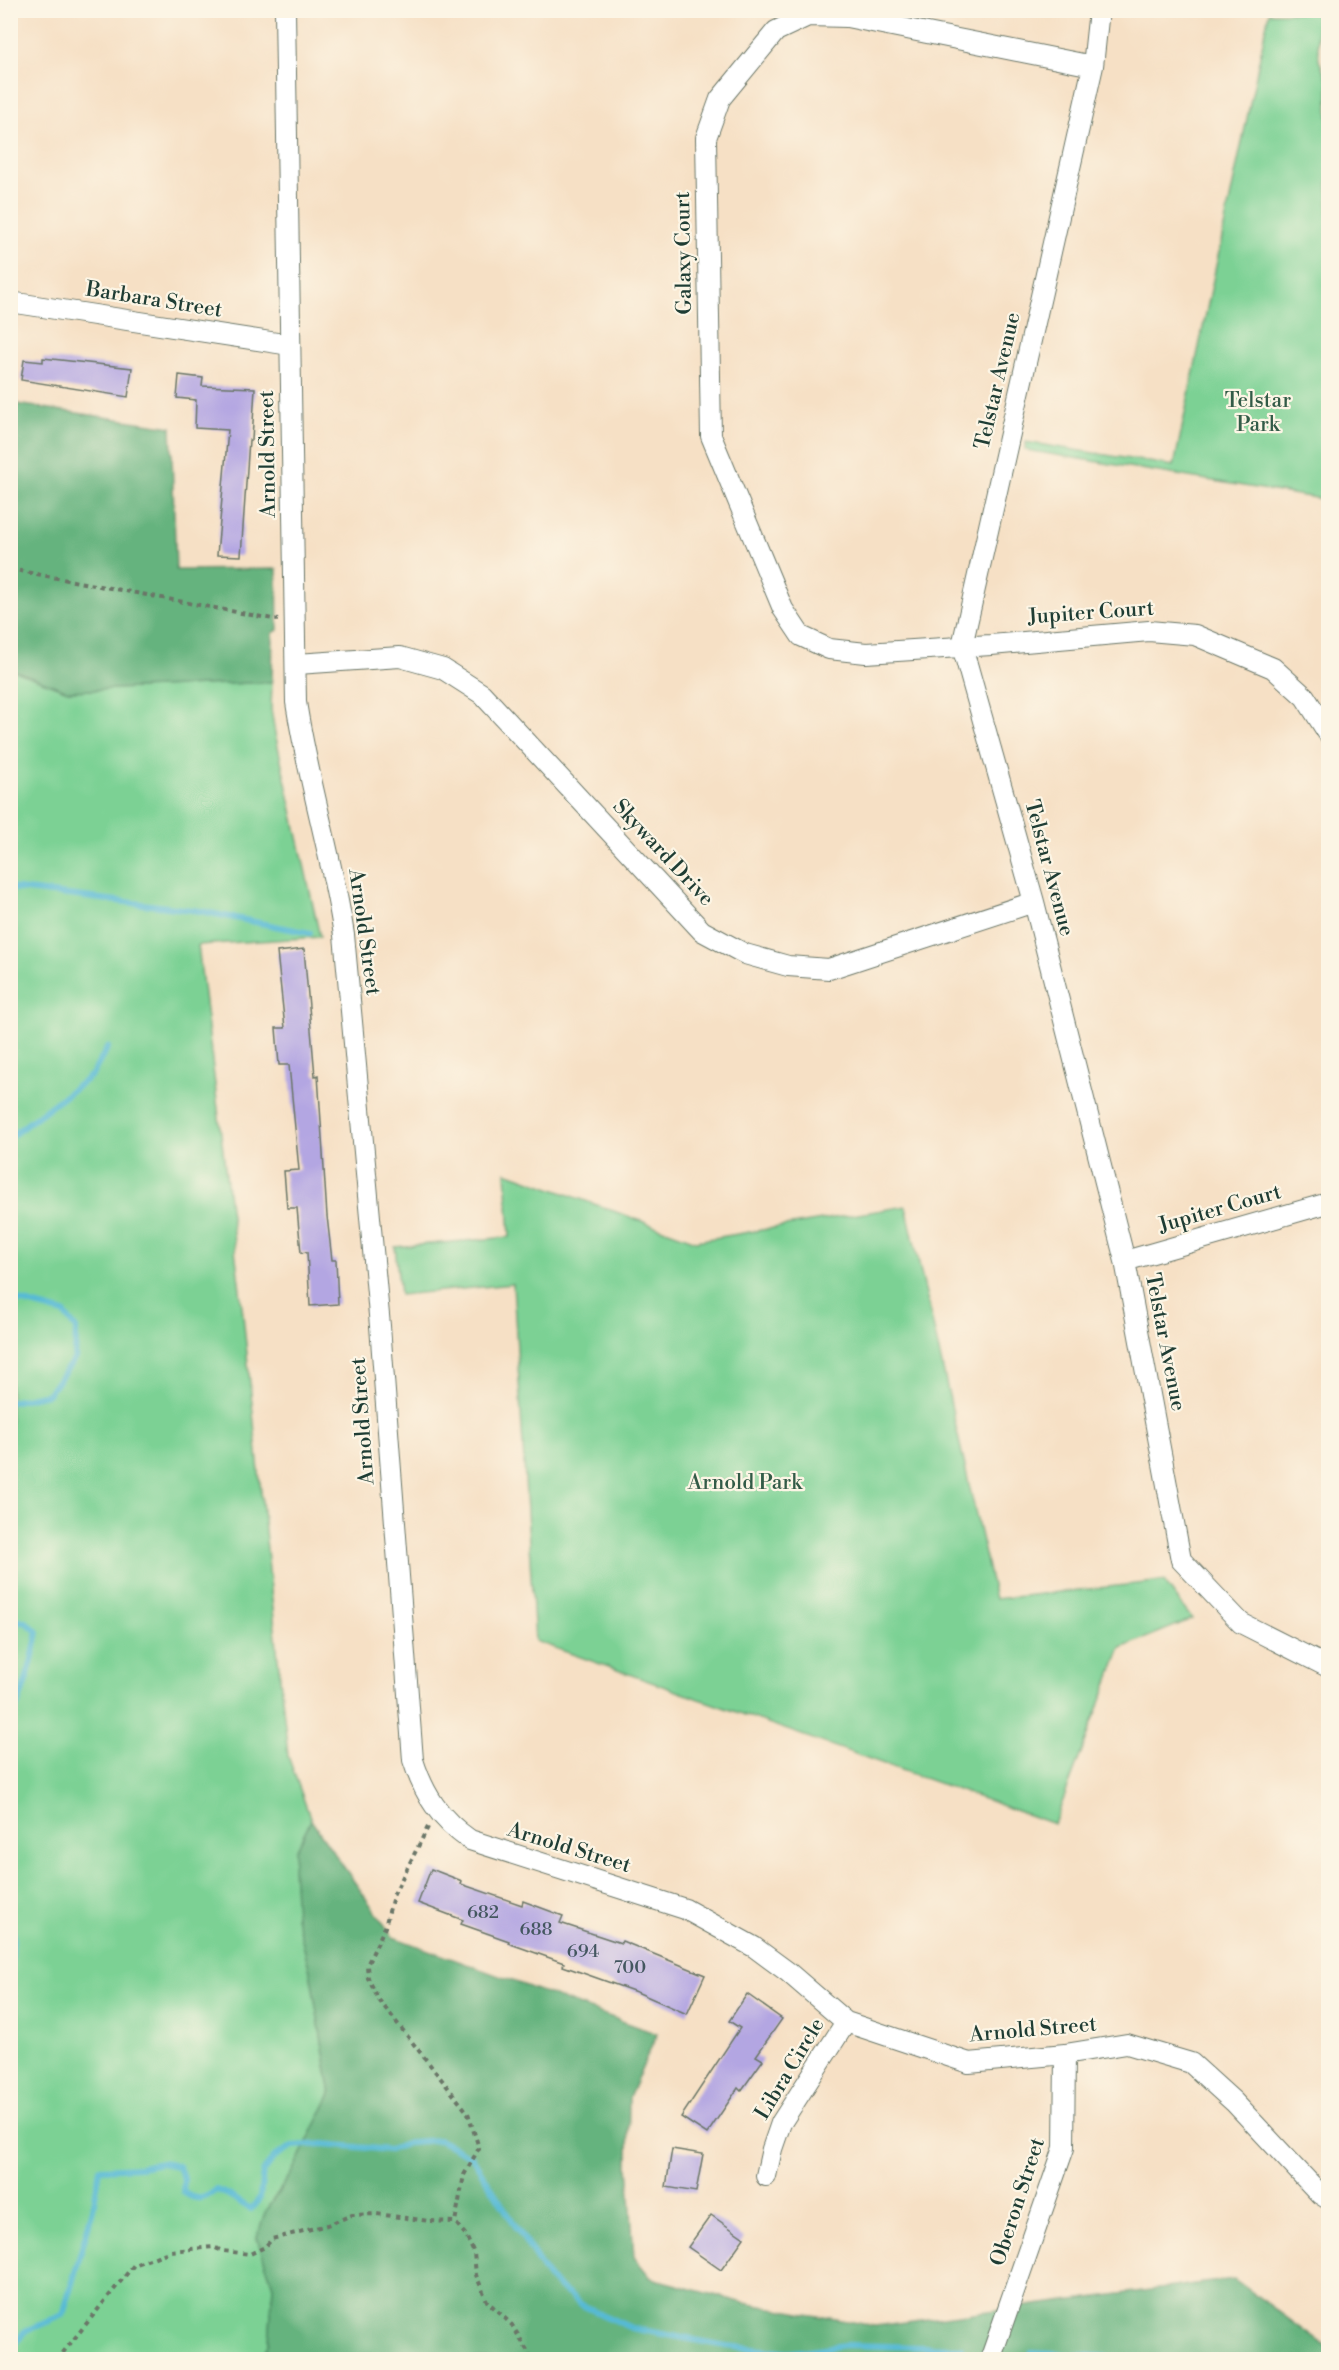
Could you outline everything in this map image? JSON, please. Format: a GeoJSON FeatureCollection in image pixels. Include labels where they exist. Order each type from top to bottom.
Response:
{"type":"FeatureCollection","features":[{"type":"Feature","properties":{"kind":"street","name":"Arnold Street"},"geometry":{"type":"LineString","coordinates":[[285,10],[297,702],[300,727],[333,871],[344,935],[378,1304],[413,1760],[420,1782],[436,1809],[456,1830],[479,1844],[685,1909],[754,1947],[788,1972],[846,2022],[969,2062],[1065,2054],[1127,2044],[1191,2062],[1234,2102],[1320,2194],[1329,2199]]}},
{"type":"Feature","properties":{"kind":"street","name":"Telstar Avenue"},"geometry":{"type":"LineString","coordinates":[[1099,10],[1093,66],[962,646],[1034,902],[1125,1261],[1181,1560],[1241,1623],[1329,1667]]}},
{"type":"Feature","properties":{"kind":"street","name":"Galaxy Court"},"geometry":{"type":"LineString","coordinates":[[962,646],[866,653],[829,649],[801,636],[783,609],[711,436],[706,138],[720,99],[776,31],[808,15],[847,17],[1093,66]]}},
{"type":"Feature","properties":{"kind":"street","name":"Barbara Street"},"geometry":{"type":"LineString","coordinates":[[10,302],[290,345]]}},
{"type":"Feature","properties":{"kind":"street","name":"Jupiter Court"},"geometry":{"type":"LineString","coordinates":[[962,646],[1149,631],[1195,635],[1273,668],[1305,697],[1329,733]]}},
{"type":"Feature","properties":{"kind":"street","name":"Skyward Drive"},"geometry":{"type":"LineString","coordinates":[[297,664],[400,657],[443,669],[482,694],[702,931],[745,954],[788,966],[829,969],[1034,902]]}},
{"type":"Feature","properties":{"kind":"street","name":"Jupiter Court"},"geometry":{"type":"LineString","coordinates":[[1125,1261],[1329,1203]]}},
{"type":"Feature","properties":{"kind":"street","name":"Libra Circle"},"geometry":{"type":"LineString","coordinates":[[766,2176],[772,2149],[782,2122],[846,2022]]}},
{"type":"Feature","properties":{"kind":"street","name":"Oberon Street"},"geometry":{"type":"LineString","coordinates":[[990,2360],[1064,2148],[1065,2054]]}},
{"type":"Feature","properties":{"kind":"path"},"geometry":{"type":"LineString","coordinates":[[10,569],[296,623]]}},
{"type":"Feature","properties":{"kind":"path"},"geometry":{"type":"LineString","coordinates":[[436,1809],[393,1896],[385,1927],[367,1965],[368,1978],[379,2000],[468,2113],[480,2148],[464,2175],[455,2222]]}},
{"type":"Feature","properties":{"kind":"path"},"geometry":{"type":"LineString","coordinates":[[57,2360],[134,2265],[171,2251],[213,2247],[224,2251],[250,2254],[265,2247],[272,2239],[327,2225],[352,2215],[377,2214],[455,2222],[465,2234],[474,2253],[476,2275],[487,2301],[512,2325],[533,2360]]}},
{"type":"Feature","properties":{"kind":"green space","name":"Telstar Park"},"geometry":{"type":"Polygon","coordinates":[[[1316,12],[1319,60],[1328,82],[1328,500],[1025,450],[1026,442],[1174,466],[1269,13],[1316,12]]]}},
{"type":"Feature","properties":{"kind":"green space"},"geometry":{"type":"Polygon","coordinates":[[[10,403],[171,427],[176,570],[277,569],[278,630],[273,633],[272,682],[68,691],[11,669],[10,403]]]}},
{"type":"Feature","properties":{"kind":"green space"},"geometry":{"type":"Polygon","coordinates":[[[10,669],[68,691],[272,682],[271,709],[275,733],[320,937],[198,945],[243,1315],[288,1756],[311,1820],[295,1851],[296,1917],[310,1971],[331,2094],[291,2174],[266,2210],[257,2238],[273,2286],[269,2342],[261,2359],[11,2359],[10,669]]]}},
{"type":"Feature","properties":{"kind":"green space","name":"Arnold Park"},"geometry":{"type":"Polygon","coordinates":[[[506,1172],[696,1241],[906,1206],[995,1599],[1164,1581],[1192,1619],[1121,1648],[1054,1824],[535,1641],[513,1284],[400,1295],[395,1247],[510,1237],[506,1172]]]}},
{"type":"Feature","properties":{"kind":"green space"},"geometry":{"type":"Polygon","coordinates":[[[311,1820],[393,1937],[657,2034],[629,2098],[628,2165],[634,2257],[651,2278],[744,2303],[875,2326],[1234,2279],[1328,2348],[1328,2359],[261,2359],[269,2342],[273,2286],[257,2238],[266,2210],[291,2174],[331,2094],[310,1971],[296,1917],[293,1867],[295,1851],[311,1820]]]}},
{"type":"Feature","properties":{"kind":"building"},"geometry":{"type":"Polygon","coordinates":[[[43,358],[132,368],[128,397],[21,380],[24,360],[43,362],[43,358]]]}},
{"type":"Feature","properties":{"kind":"building"},"geometry":{"type":"Polygon","coordinates":[[[179,375],[203,378],[202,386],[255,388],[241,556],[217,555],[228,430],[195,428],[196,400],[177,398],[179,375]]]}},
{"type":"Feature","properties":{"kind":"building"},"geometry":{"type":"Polygon","coordinates":[[[304,949],[315,1076],[318,1075],[327,1216],[332,1260],[336,1260],[338,1304],[310,1306],[307,1252],[301,1253],[297,1208],[287,1208],[284,1171],[299,1170],[289,1065],[279,1065],[276,1028],[285,1028],[277,952],[304,949]]]}},
{"type":"Feature","properties":{"kind":"building"},"geometry":{"type":"Polygon","coordinates":[[[431,1869],[462,1881],[461,1884],[522,1905],[523,1901],[563,1916],[560,1923],[621,1943],[622,1941],[705,1975],[687,2014],[639,1993],[563,1966],[564,1963],[508,1943],[509,1941],[461,1924],[463,1920],[418,1903],[431,1869]]]}},
{"type":"Feature","properties":{"kind":"building"},"geometry":{"type":"Polygon","coordinates":[[[747,1994],[782,2019],[756,2056],[763,2060],[741,2091],[738,2088],[707,2134],[681,2117],[740,2028],[729,2021],[747,1994]]]}},
{"type":"Feature","properties":{"kind":"building"},"geometry":{"type":"Polygon","coordinates":[[[672,2149],[703,2154],[696,2192],[666,2187],[672,2149]]]}},
{"type":"Feature","properties":{"kind":"building"},"geometry":{"type":"Polygon","coordinates":[[[711,2215],[744,2238],[721,2270],[688,2247],[711,2215]]]}},
{"type":"Feature","properties":{"kind":"waterway"},"geometry":{"type":"LineString","coordinates":[[10,888],[200,911],[310,933]]}},
{"type":"Feature","properties":{"kind":"waterway"},"geometry":{"type":"LineString","coordinates":[[10,1137],[92,1075],[108,1047]]}},
{"type":"Feature","properties":{"kind":"waterway"},"geometry":{"type":"LineString","coordinates":[[10,1298],[64,1313],[76,1329],[75,1358],[48,1394],[10,1402]]}},
{"type":"Feature","properties":{"kind":"waterway"},"geometry":{"type":"LineString","coordinates":[[10,1619],[26,1622],[38,1632],[27,1678],[10,1722]]}},
{"type":"Feature","properties":{"kind":"waterway"},"geometry":{"type":"LineString","coordinates":[[10,1914],[13,1934],[10,1983]]}},
{"type":"Feature","properties":{"kind":"waterway"},"geometry":{"type":"LineString","coordinates":[[10,2349],[24,2332],[63,2315],[93,2209],[100,2169],[140,2167],[162,2163],[178,2166],[184,2178],[183,2192],[188,2195],[200,2198],[216,2190],[221,2191],[251,2209],[260,2198],[263,2172],[274,2157],[293,2146],[324,2144],[390,2150],[411,2142],[439,2140],[472,2157],[549,2279],[582,2305],[631,2328],[726,2346],[789,2353],[845,2345],[962,2348]]}},
{"type":"Feature","properties":{"kind":"waterway"},"geometry":{"type":"LineString","coordinates":[[1031,2353],[1166,2360]]}}]}
